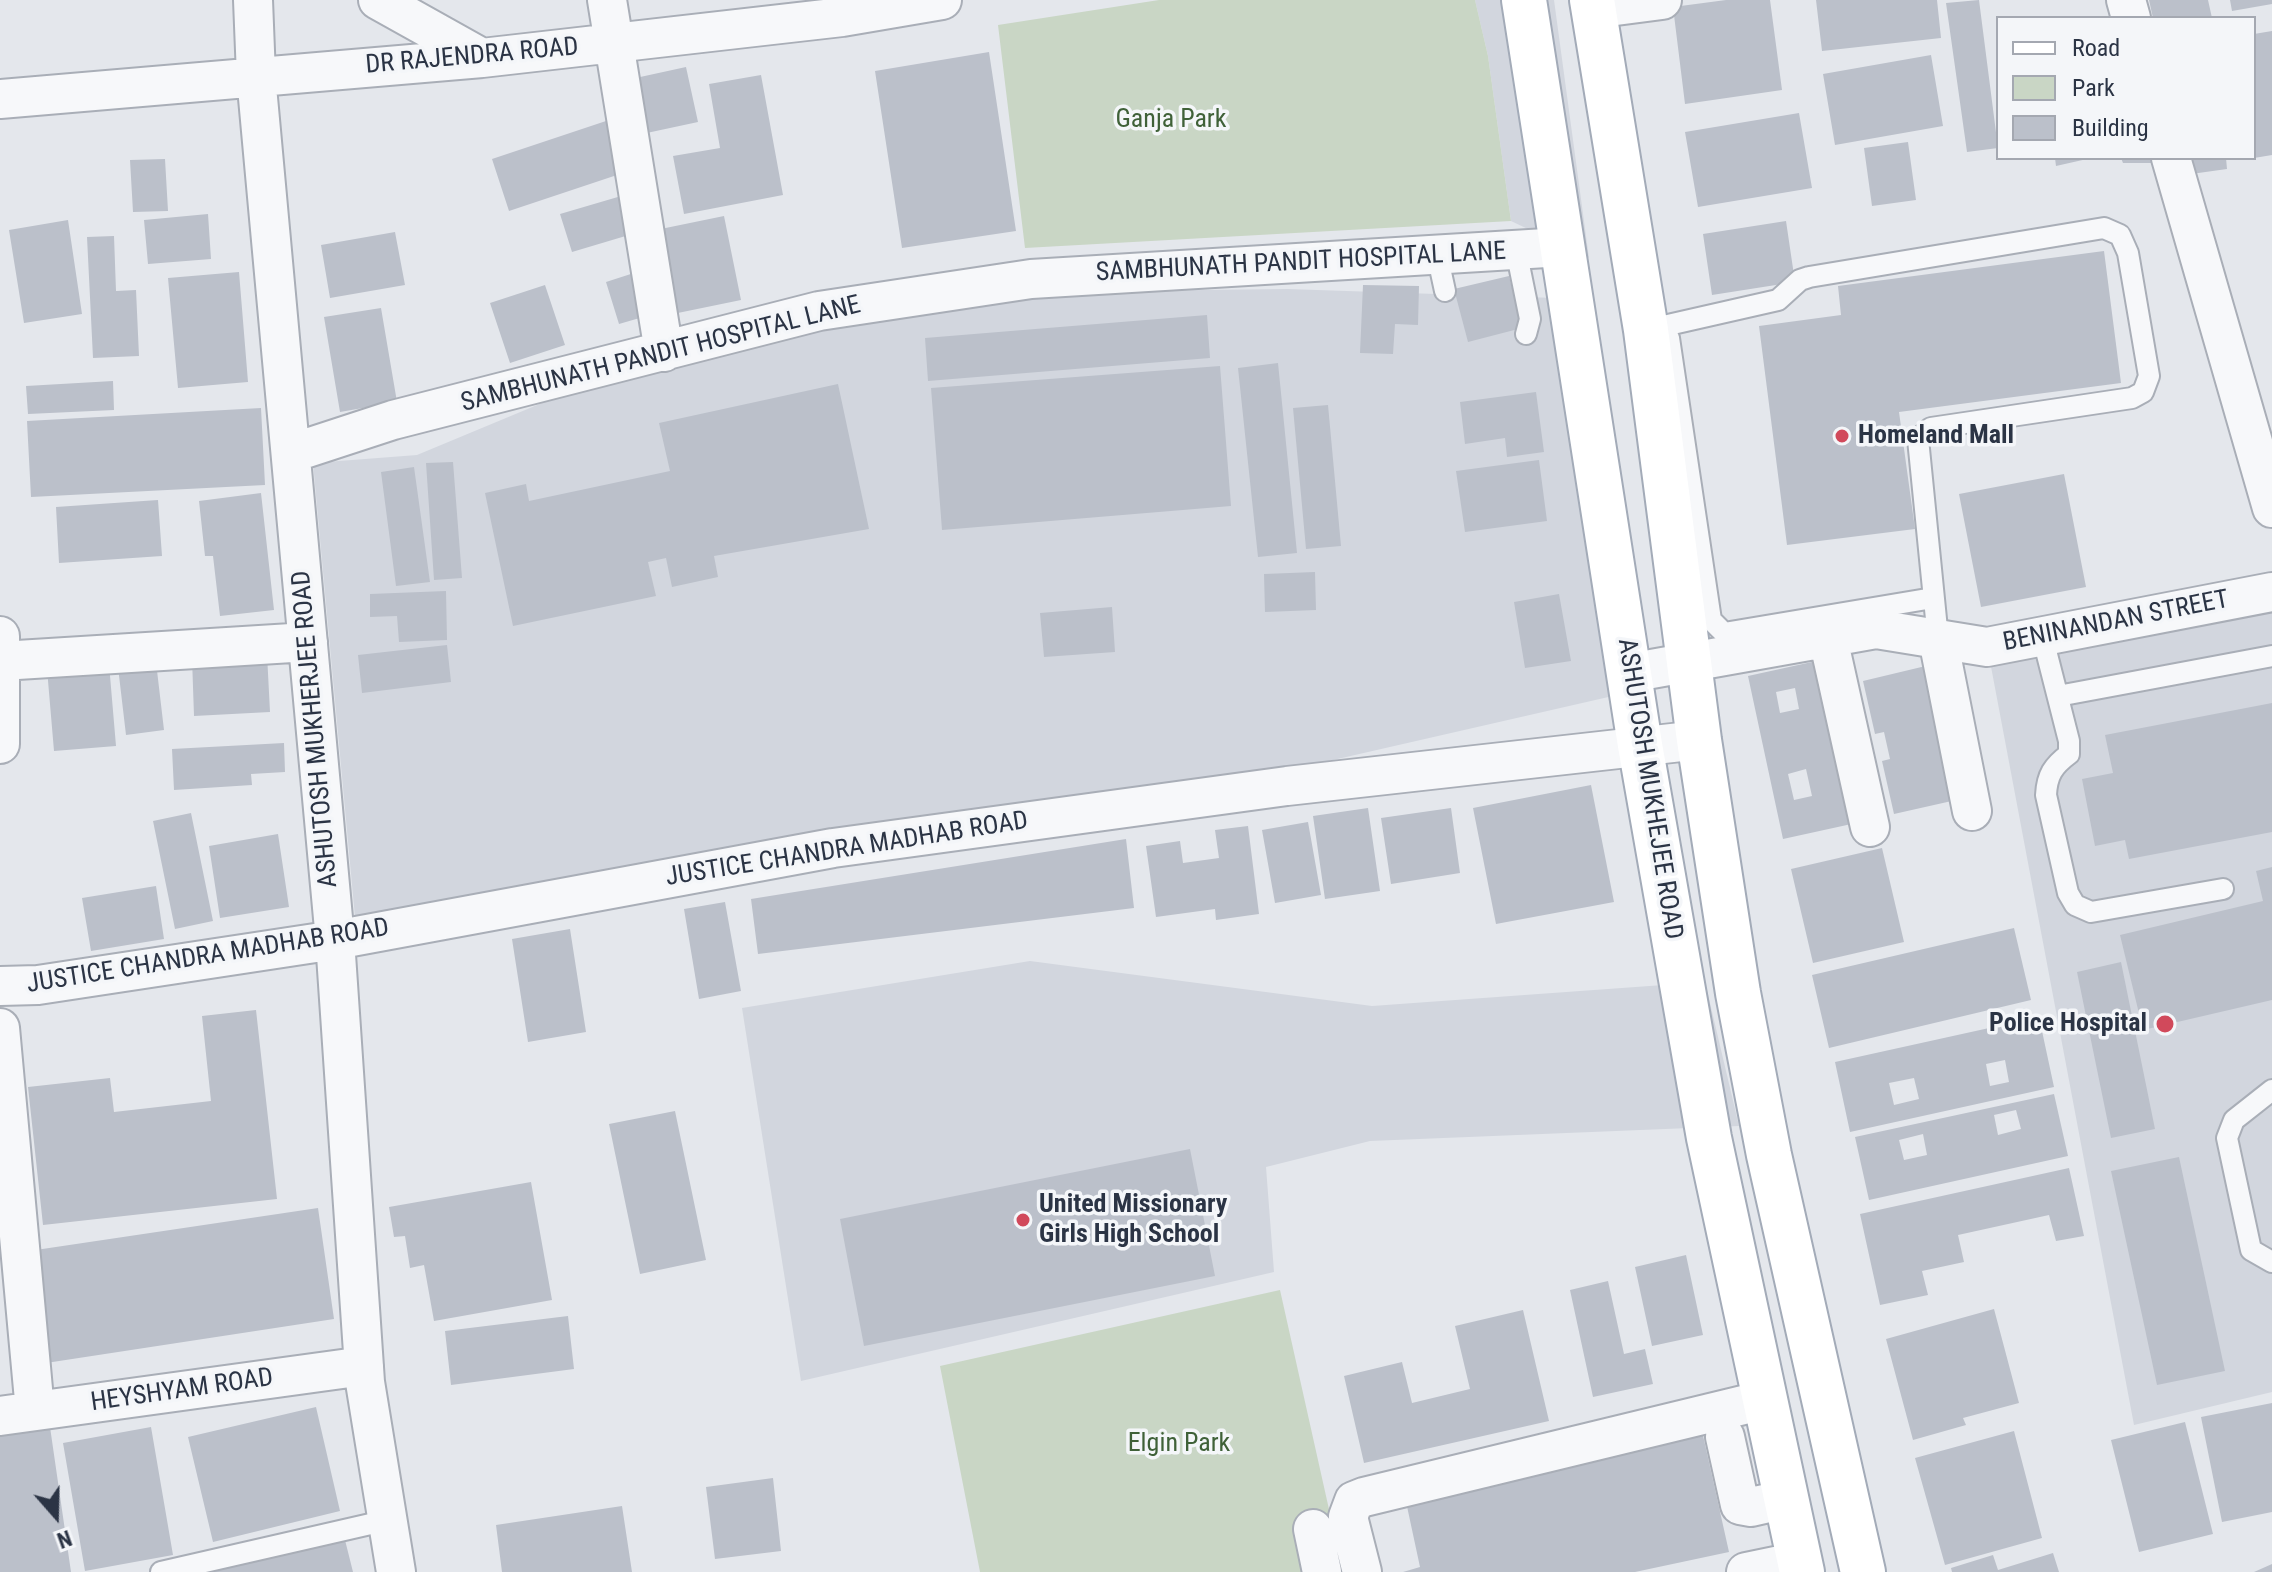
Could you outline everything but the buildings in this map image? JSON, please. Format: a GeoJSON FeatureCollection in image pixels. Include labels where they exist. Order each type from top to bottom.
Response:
{"type":"FeatureCollection","features":[{"type":"Feature","properties":{"kind":"main road","name":"ASHUTOSH MUKHEJEE ROAD"},"geometry":{"type":"LineString","coordinates":[[1524,0],[1640,745],[1709,1138],[1786,1499],[1777,1569]]}},
{"type":"Feature","properties":{"kind":"main road"},"geometry":{"type":"LineString","coordinates":[[1592,5],[1656,328],[1689,665],[1738,993],[1769,1155],[1863,1572]]}},
{"type":"Feature","properties":{"kind":"street","name":"ASHUTOSH MUKHERJEE ROAD"},"geometry":{"type":"LineString","coordinates":[[253,0],[256,76],[335,940],[364,1366],[396,1572]]}},
{"type":"Feature","properties":{"kind":"street"},"geometry":{"type":"LineString","coordinates":[[378,0],[482,58]]}},
{"type":"Feature","properties":{"kind":"street"},"geometry":{"type":"LineString","coordinates":[[607,0],[664,352]]}},
{"type":"Feature","properties":{"kind":"street","name":"DR RAJENDRA ROAD"},"geometry":{"type":"LineString","coordinates":[[0,99],[482,58],[842,17],[942,0]]}},
{"type":"Feature","properties":{"kind":"street"},"geometry":{"type":"LineString","coordinates":[[1592,5],[1662,0]]}},
{"type":"Feature","properties":{"kind":"street"},"geometry":{"type":"LineString","coordinates":[[2172,160],[2272,508]]}},
{"type":"Feature","properties":{"kind":"street","name":"SAMBHUNATH PANDIT HOSPITAL LANE"},"geometry":{"type":"LineString","coordinates":[[292,453],[393,420],[819,311],[1031,279],[1563,247]]}},
{"type":"Feature","properties":{"kind":"street","name":"BENINANDAN STREET"},"geometry":{"type":"LineString","coordinates":[[1629,673],[1689,665],[1876,629],[1987,647],[2272,592]]}},
{"type":"Feature","properties":{"kind":"street"},"geometry":{"type":"LineString","coordinates":[[1828,638],[1870,827]]}},
{"type":"Feature","properties":{"kind":"street"},"geometry":{"type":"LineString","coordinates":[[1938,639],[1972,811]]}},
{"type":"Feature","properties":{"kind":"street"},"geometry":{"type":"LineString","coordinates":[[0,744],[1,649],[308,642]]}},
{"type":"Feature","properties":{"kind":"street","name":"JUSTICE CHANDRA MADHAB ROAD"},"geometry":{"type":"LineString","coordinates":[[0,986],[38,985],[335,940],[833,848],[1287,786],[1699,740]]}},
{"type":"Feature","properties":{"kind":"street"},"geometry":{"type":"LineString","coordinates":[[0,1028],[18,1414]]}},
{"type":"Feature","properties":{"kind":"street","name":"HEYSHYAM ROAD"},"geometry":{"type":"LineString","coordinates":[[18,1414],[364,1366]]}},
{"type":"Feature","properties":{"kind":"street"},"geometry":{"type":"LineString","coordinates":[[1362,1572],[1348,1517],[1354,1501],[1764,1400]]}},
{"type":"Feature","properties":{"kind":"street"},"geometry":{"type":"LineString","coordinates":[[1725,1437],[1740,1505],[1751,1507],[1786,1499]]}},
{"type":"Feature","properties":{"kind":"street"},"geometry":{"type":"LineString","coordinates":[[1313,1529],[1322,1572]]}},
{"type":"Feature","properties":{"kind":"lane"},"geometry":{"type":"LineString","coordinates":[[1933,598],[1724,633],[1717,630],[1711,620],[1656,328],[1782,299],[1800,280],[1809,277],[2104,228],[2120,235],[2128,253],[2148,382],[2143,392],[2132,398],[1923,432],[1916,447],[1938,639]]}},
{"type":"Feature","properties":{"kind":"lane"},"geometry":{"type":"LineString","coordinates":[[1516,250],[1530,319],[1526,334]]}},
{"type":"Feature","properties":{"kind":"lane"},"geometry":{"type":"LineString","coordinates":[[1437,254],[1445,291]]}},
{"type":"Feature","properties":{"kind":"lane"},"geometry":{"type":"LineString","coordinates":[[2042,635],[2069,741],[2069,754],[2055,765],[2047,780],[2046,795],[2068,893],[2075,905],[2091,912],[2223,889]]}},
{"type":"Feature","properties":{"kind":"lane"},"geometry":{"type":"LineString","coordinates":[[2058,696],[2272,656]]}},
{"type":"Feature","properties":{"kind":"lane"},"geometry":{"type":"LineString","coordinates":[[2272,1090],[2234,1120],[2227,1138],[2251,1250],[2272,1262]]}},
{"type":"Feature","properties":{"kind":"lane"},"geometry":{"type":"LineString","coordinates":[[161,1572],[388,1520]]}},
{"type":"Feature","properties":{"kind":"shaded area"},"geometry":{"type":"Polygon","coordinates":[[[1475,0],[1554,0],[1589,258],[1511,221],[1488,56],[1475,0]]]}},
{"type":"Feature","properties":{"kind":"shaded area"},"geometry":{"type":"Polygon","coordinates":[[[1287,289],[1585,299],[1639,690],[1285,771],[355,917],[313,463],[417,455],[566,393],[866,317],[1036,292],[1287,289]]]}},
{"type":"Feature","properties":{"kind":"shaded area","name":"Police Hospital"},"geometry":{"type":"Polygon","coordinates":[[[2272,605],[2272,1392],[2134,1425],[1989,656],[2272,605]]]}},
{"type":"Feature","properties":{"kind":"shaded area","name":"United Missionary Girls High School"},"geometry":{"type":"Polygon","coordinates":[[[1030,961],[1372,1006],[1705,982],[1739,1126],[1370,1141],[1266,1167],[1274,1272],[801,1381],[742,1008],[1030,961]]]}},
{"type":"Feature","properties":{"kind":"green space","name":"Ganja Park"},"geometry":{"type":"Polygon","coordinates":[[[1159,0],[1475,0],[1488,56],[1511,221],[1025,248],[998,25],[1159,0]]]}},
{"type":"Feature","properties":{"kind":"green space","name":"Elgin Park"},"geometry":{"type":"Polygon","coordinates":[[[1280,1290],[1343,1572],[980,1572],[940,1366],[1280,1290]]]}},
{"type":"Feature","properties":{"kind":"place","name":"Homeland Mall"},"geometry":{"type":"Point","coordinates":[1842,436]}},
{"type":"Feature","properties":{"kind":"place","name":"Police Hospital"},"geometry":{"type":"Point","coordinates":[2165,1024]}},
{"type":"Feature","properties":{"kind":"place","name":"United Missionary Girls High School"},"geometry":{"type":"Point","coordinates":[1023,1220]}}]}
